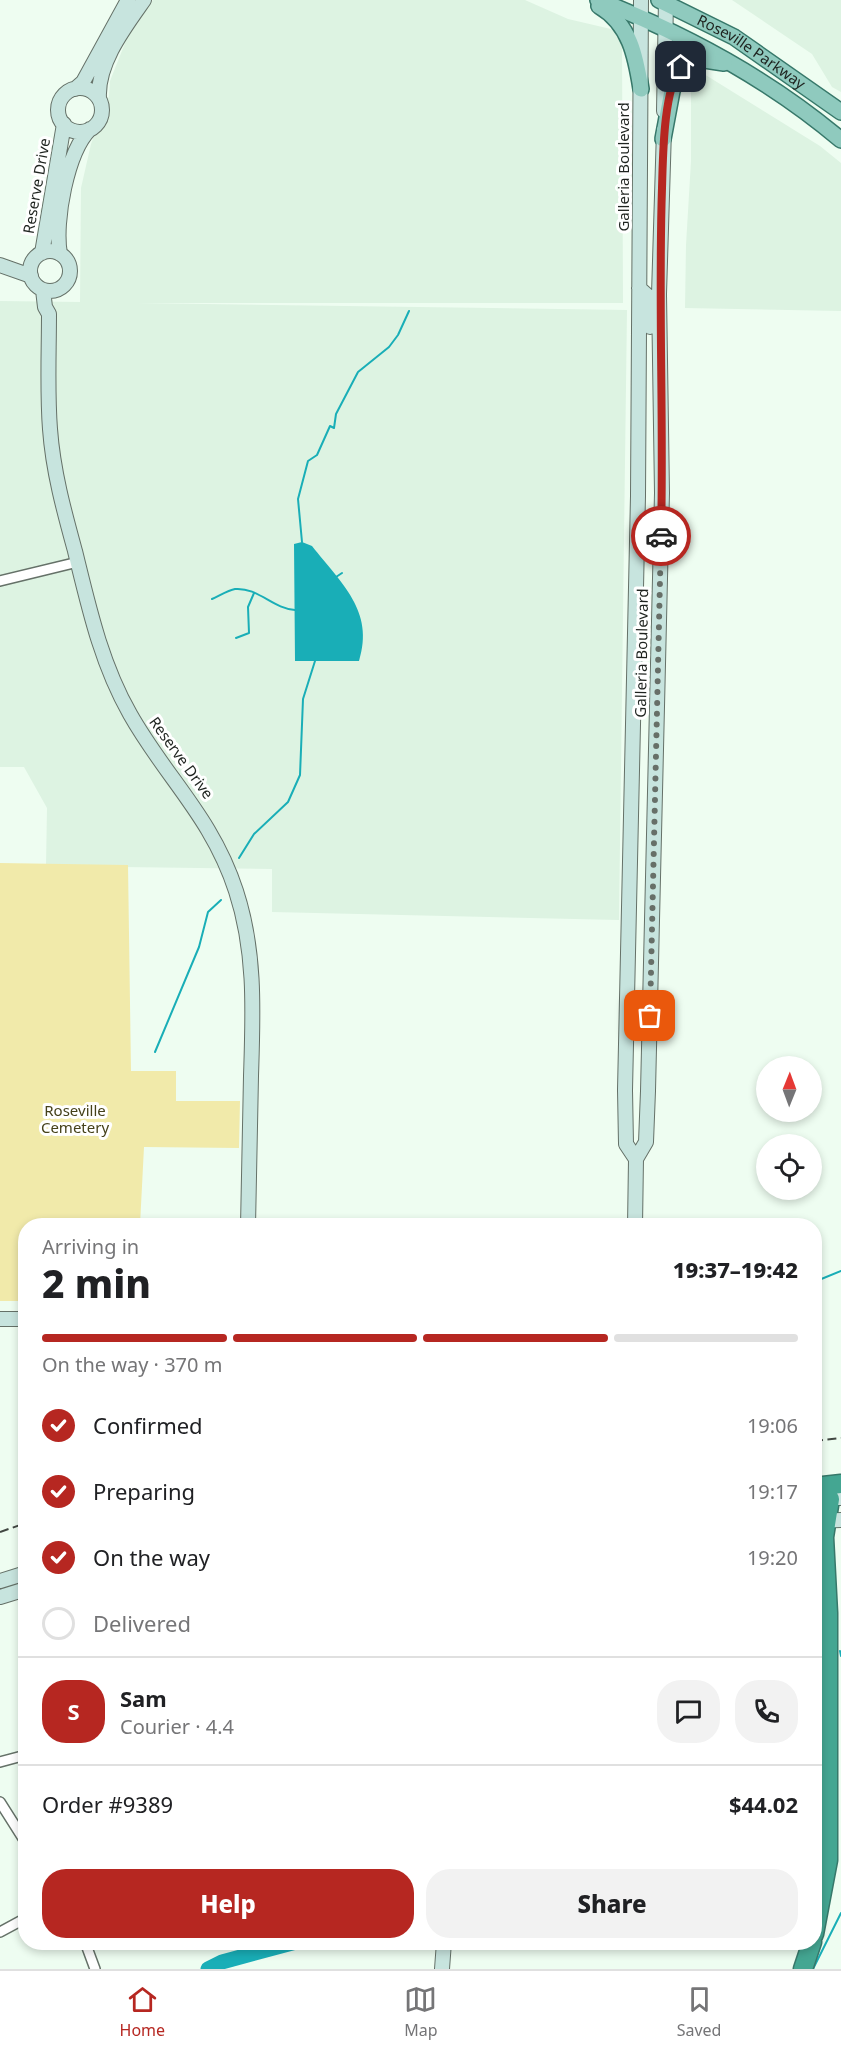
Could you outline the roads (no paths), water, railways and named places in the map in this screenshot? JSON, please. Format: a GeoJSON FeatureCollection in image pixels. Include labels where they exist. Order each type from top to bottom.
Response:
{"type":"FeatureCollection","features":[{"type":"Feature","properties":{"kind":"highway"},"geometry":{"type":"LineString","coordinates":[[822,1486],[841,1484]]}},
{"type":"Feature","properties":{"kind":"highway"},"geometry":{"type":"LineString","coordinates":[[822,1898],[828,1860],[830,1796],[828,1614],[824,1536],[828,1498]]}},
{"type":"Feature","properties":{"kind":"highway"},"geometry":{"type":"LineString","coordinates":[[803,1969],[809,1950]]}},
{"type":"Feature","properties":{"kind":"main road"},"geometry":{"type":"LineString","coordinates":[[128,0],[83,82],[63,96],[59,103],[60,118],[64,124],[76,131],[90,129],[101,116],[99,83],[119,37],[144,0]]}},
{"type":"Feature","properties":{"kind":"main road"},"geometry":{"type":"LineString","coordinates":[[589,0],[604,9],[624,29],[636,61],[641,89]]}},
{"type":"Feature","properties":{"kind":"main road","name":"Roseville Parkway"},"geometry":{"type":"LineString","coordinates":[[598,0],[666,27],[752,77],[841,140]]}},
{"type":"Feature","properties":{"kind":"main road","name":"Galleria Boulevard"},"geometry":{"type":"LineString","coordinates":[[636,1159],[626,1144],[625,1090],[639,288],[641,0]]}},
{"type":"Feature","properties":{"kind":"main road"},"geometry":{"type":"LineString","coordinates":[[688,0],[734,37]]}},
{"type":"Feature","properties":{"kind":"main road","name":"Galleria Boulevard"},"geometry":{"type":"LineString","coordinates":[[635,1218],[636,1159],[646,1142],[648,1091],[662,505],[659,258],[666,27],[664,1]]}},
{"type":"Feature","properties":{"kind":"main road","name":"Roseville Parkway"},"geometry":{"type":"LineString","coordinates":[[664,1],[734,37],[841,112]]}},
{"type":"Feature","properties":{"kind":"main road"},"geometry":{"type":"LineString","coordinates":[[663,140],[675,78],[684,66],[695,60],[708,60],[725,64],[752,77]]}},
{"type":"Feature","properties":{"kind":"main road"},"geometry":{"type":"LineString","coordinates":[[75,89],[88,89],[99,98]]}},
{"type":"Feature","properties":{"kind":"main road","name":"Reserve Drive"},"geometry":{"type":"LineString","coordinates":[[42,253],[64,124]]}},
{"type":"Feature","properties":{"kind":"main road","name":"Reserve Drive"},"geometry":{"type":"LineString","coordinates":[[60,254],[62,209],[71,162],[79,142],[90,129]]}},
{"type":"Feature","properties":{"kind":"main road"},"geometry":{"type":"LineString","coordinates":[[42,253],[60,254],[70,270],[70,277],[62,288],[43,290],[33,282],[31,270],[42,253]]}},
{"type":"Feature","properties":{"kind":"main road"},"geometry":{"type":"LineString","coordinates":[[6,267],[31,270]]}},
{"type":"Feature","properties":{"kind":"main road","name":"Reserve Drive"},"geometry":{"type":"LineString","coordinates":[[62,288],[49,314],[50,431],[59,491],[95,634],[114,682],[151,748],[207,825],[231,876],[244,917],[251,959],[253,1001],[248,1218]]}},
{"type":"Feature","properties":{"kind":"main road"},"geometry":{"type":"LineString","coordinates":[[639,288],[646,292],[649,299],[652,387],[661,405]]}},
{"type":"Feature","properties":{"kind":"main road","name":"Reserve Drive"},"geometry":{"type":"LineString","coordinates":[[43,290],[45,307],[49,314]]}},
{"type":"Feature","properties":{"kind":"main road"},"geometry":{"type":"LineString","coordinates":[[0,1319],[18,1319]]}},
{"type":"Feature","properties":{"kind":"main road"},"geometry":{"type":"LineString","coordinates":[[0,1581],[18,1575]]}},
{"type":"Feature","properties":{"kind":"main road"},"geometry":{"type":"LineString","coordinates":[[0,1597],[18,1591]]}},
{"type":"Feature","properties":{"kind":"main road"},"geometry":{"type":"LineString","coordinates":[[442,1969],[443,1950]]}},
{"type":"Feature","properties":{"kind":"street"},"geometry":{"type":"LineString","coordinates":[[0,581],[78,562]]}},
{"type":"Feature","properties":{"kind":"street"},"geometry":{"type":"LineString","coordinates":[[0,1762],[18,1757]]}},
{"type":"Feature","properties":{"kind":"street"},"geometry":{"type":"LineString","coordinates":[[0,1802],[18,1830]]}},
{"type":"Feature","properties":{"kind":"street"},"geometry":{"type":"LineString","coordinates":[[0,1932],[18,1922]]}},
{"type":"Feature","properties":{"kind":"street"},"geometry":{"type":"LineString","coordinates":[[88,1950],[96,1969]]}},
{"type":"Feature","properties":{"kind":"water"},"geometry":{"type":"Polygon","coordinates":[[[302,542],[312,546],[344,585],[359,612],[363,643],[359,661],[295,661],[294,544],[302,542]]]}},
{"type":"Feature","properties":{"kind":"waterway"},"geometry":{"type":"LineString","coordinates":[[302,542],[298,499],[308,461],[317,455],[330,426],[334,428],[336,414],[358,372],[389,347],[398,335],[409,311]]}},
{"type":"Feature","properties":{"kind":"waterway"},"geometry":{"type":"LineString","coordinates":[[336,577],[342,573]]}},
{"type":"Feature","properties":{"kind":"waterway"},"geometry":{"type":"LineString","coordinates":[[212,599],[235,589],[243,589],[287,609],[295,610]]}},
{"type":"Feature","properties":{"kind":"waterway"},"geometry":{"type":"LineString","coordinates":[[236,638],[249,633],[248,607],[254,593]]}},
{"type":"Feature","properties":{"kind":"waterway"},"geometry":{"type":"LineString","coordinates":[[239,858],[254,834],[288,802],[300,775],[303,699],[315,661]]}},
{"type":"Feature","properties":{"kind":"waterway"},"geometry":{"type":"LineString","coordinates":[[155,1052],[199,947],[208,912],[221,900]]}},
{"type":"Feature","properties":{"kind":"waterway"},"geometry":{"type":"LineString","coordinates":[[822,1279],[841,1271]]}},
{"type":"Feature","properties":{"kind":"waterway"},"geometry":{"type":"LineString","coordinates":[[840,1651],[841,1656]]}},
{"type":"Feature","properties":{"kind":"waterway"},"geometry":{"type":"LineString","coordinates":[[813,1969],[841,1913]]}},
{"type":"Feature","properties":{"kind":"waterway"},"geometry":{"type":"LineString","coordinates":[[208,1969],[222,1962],[266,1950]]}},
{"type":"Feature","properties":{"kind":"railway"},"geometry":{"type":"LineString","coordinates":[[822,1440],[841,1438]]}},
{"type":"Feature","properties":{"kind":"railway"},"geometry":{"type":"LineString","coordinates":[[0,1532],[18,1526]]}},
{"type":"Feature","properties":{"kind":"park label","name":"Roseville Cemetery"},"geometry":{"type":"Point","coordinates":[75,1120]}}]}
